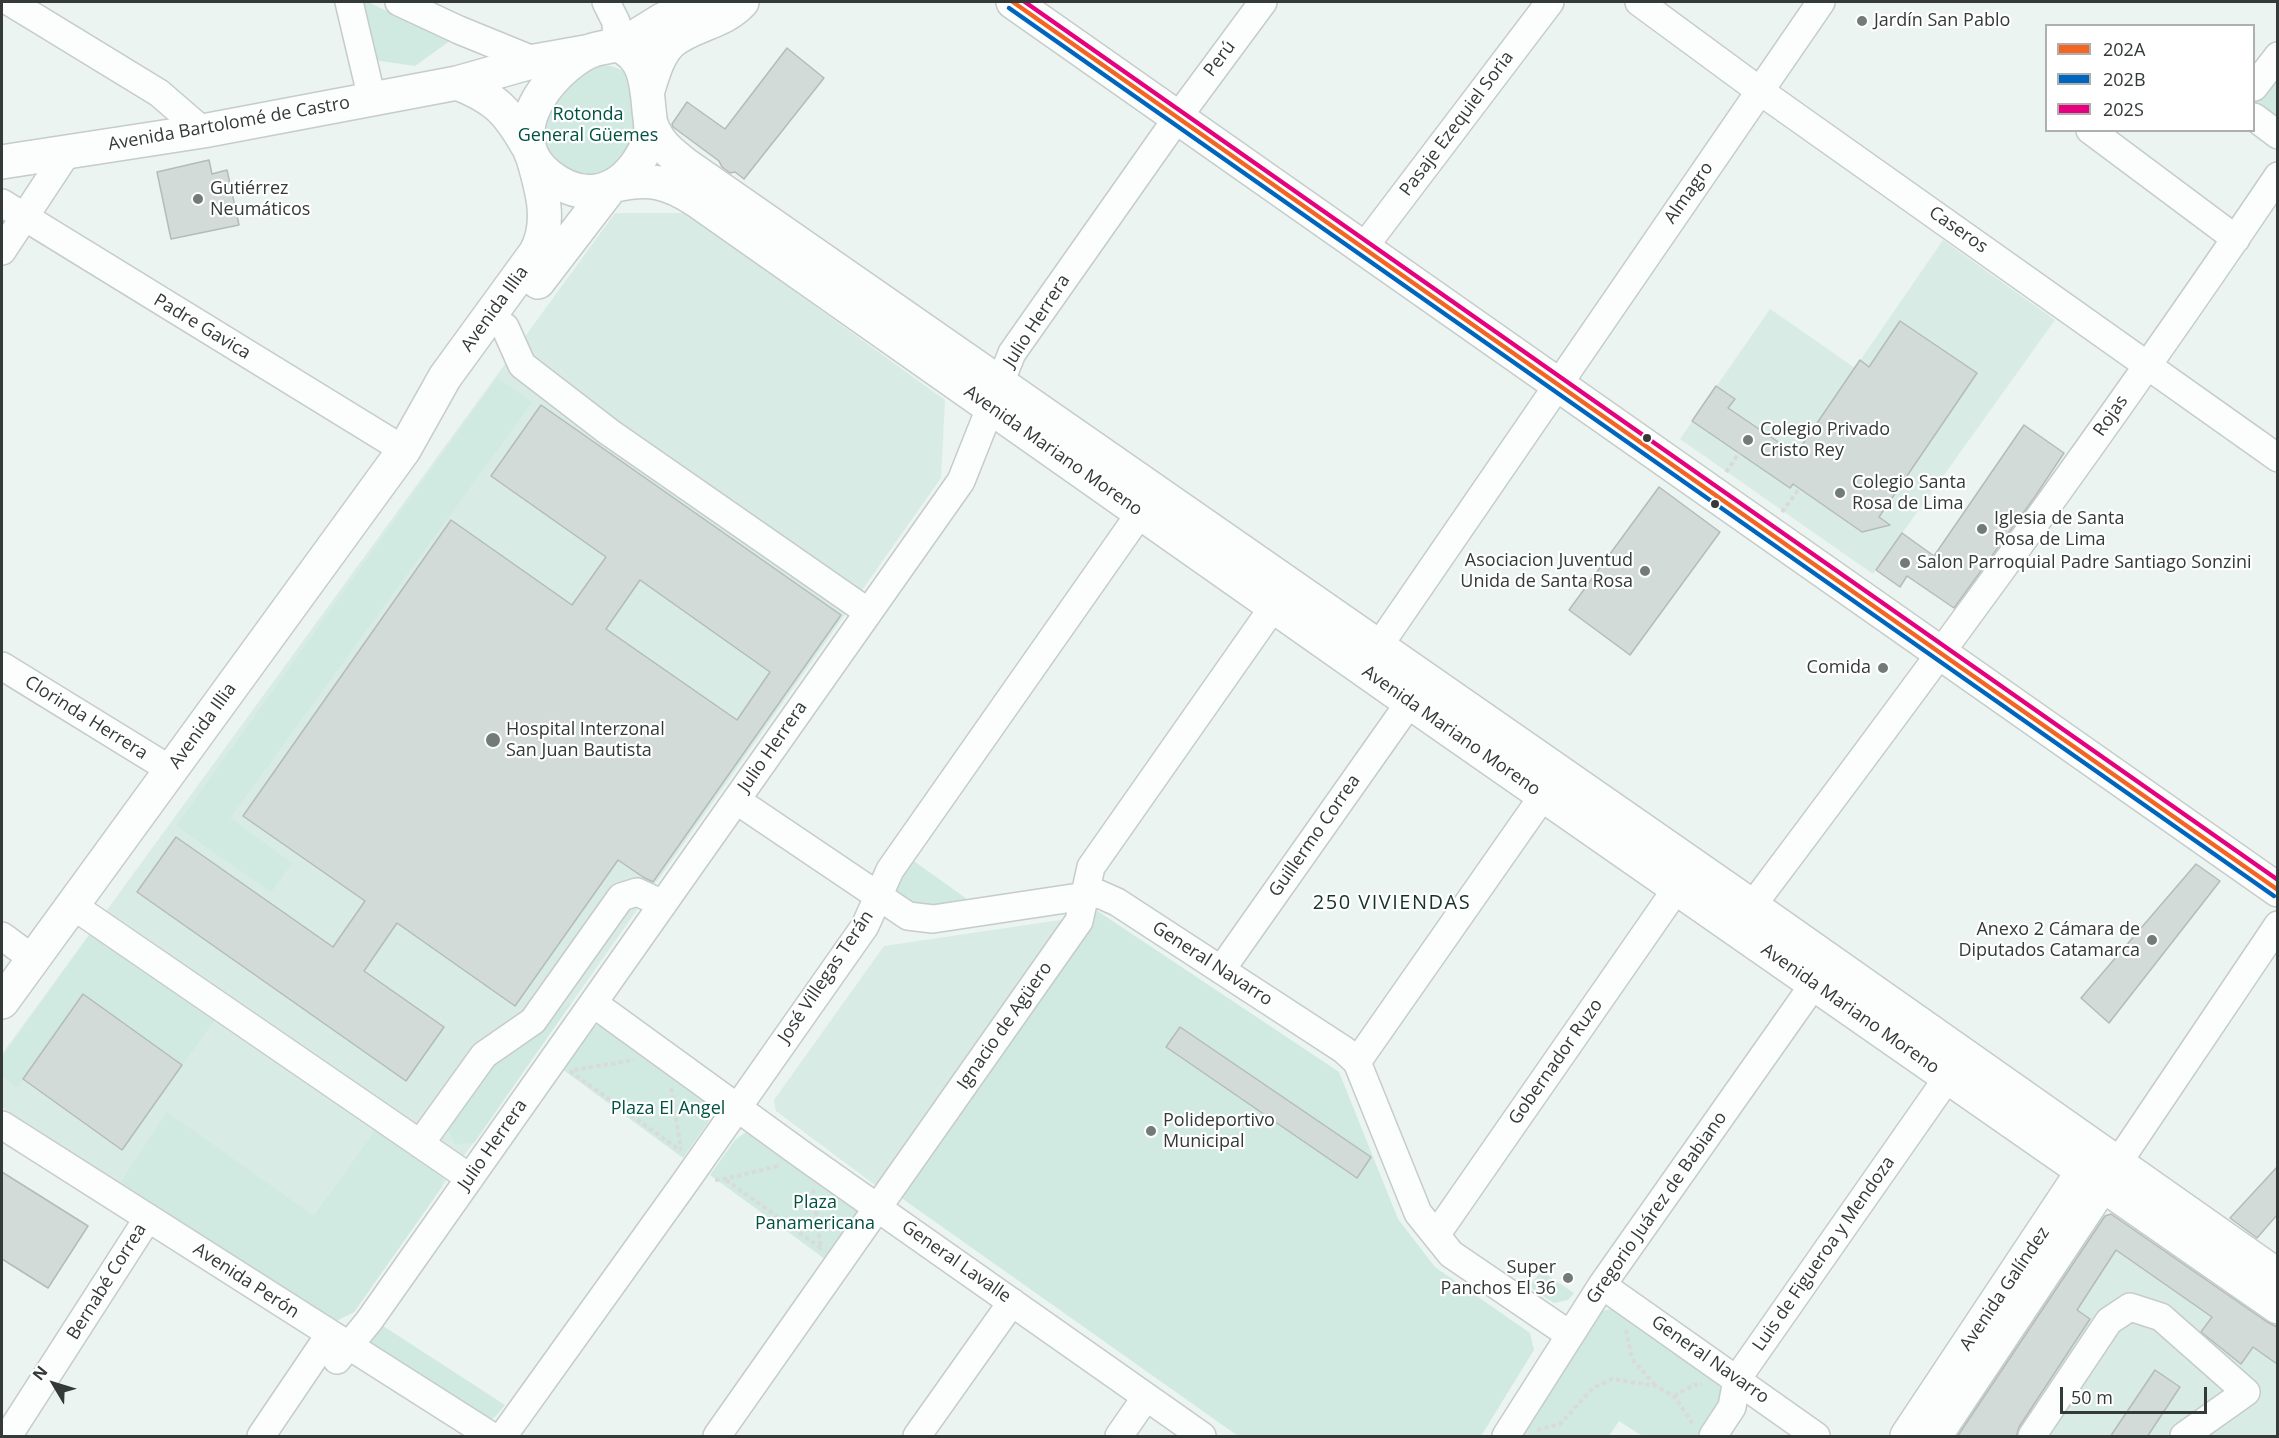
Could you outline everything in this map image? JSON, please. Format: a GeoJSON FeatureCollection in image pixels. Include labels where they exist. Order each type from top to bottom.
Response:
{"type":"FeatureCollection","features":[{"type":"Feature","properties":{"kind":"main road"},"geometry":{"type":"LineString","coordinates":[[530,151],[532,112],[542,93],[559,73],[662,20],[704,2]]}},
{"type":"Feature","properties":{"kind":"main road"},"geometry":{"type":"LineString","coordinates":[[648,90],[661,54],[669,44],[679,37],[730,14],[742,2]]}},
{"type":"Feature","properties":{"kind":"main road"},"geometry":{"type":"LineString","coordinates":[[1013,2],[2277,890]]}},
{"type":"Feature","properties":{"kind":"main road","name":"Avenida Bartolomé de Castro"},"geometry":{"type":"LineString","coordinates":[[2,162],[203,131],[457,83],[535,62],[609,47]]}},
{"type":"Feature","properties":{"kind":"main road"},"geometry":{"type":"LineString","coordinates":[[457,83],[483,93],[502,108],[546,174],[562,184],[593,192],[613,186],[632,170],[644,152],[650,137],[648,90],[643,69],[636,58],[609,47]]}},
{"type":"Feature","properties":{"kind":"main road","name":"Avenida Mariano Moreno"},"geometry":{"type":"LineString","coordinates":[[651,124],[662,146],[996,395],[1141,512],[1543,796],[1948,1077],[2101,1173],[2277,1276]]}},
{"type":"Feature","properties":{"kind":"main road","name":"Avenida Illia"},"geometry":{"type":"LineString","coordinates":[[404,450],[445,377],[541,243],[544,232],[543,199],[530,151]]}},
{"type":"Feature","properties":{"kind":"main road","name":"Avenida Mariano Moreno"},"geometry":{"type":"LineString","coordinates":[[613,186],[648,180],[681,191],[1378,647],[1752,906],[2277,1307]]}},
{"type":"Feature","properties":{"kind":"main road","name":"Avenida Illia"},"geometry":{"type":"LineString","coordinates":[[2,1002],[404,450],[454,396],[613,186]]}},
{"type":"Feature","properties":{"kind":"main road","name":"Avenida Galíndez"},"geometry":{"type":"LineString","coordinates":[[1907,1437],[2101,1173]]}},
{"type":"Feature","properties":{"kind":"main road","name":"Avenida Galíndez"},"geometry":{"type":"LineString","coordinates":[[1935,1437],[2101,1173]]}},
{"type":"Feature","properties":{"kind":"street"},"geometry":{"type":"LineString","coordinates":[[10,2],[159,93],[203,131]]}},
{"type":"Feature","properties":{"kind":"street"},"geometry":{"type":"LineString","coordinates":[[349,2],[372,99]]}},
{"type":"Feature","properties":{"kind":"street"},"geometry":{"type":"LineString","coordinates":[[399,2],[535,62]]}},
{"type":"Feature","properties":{"kind":"street"},"geometry":{"type":"LineString","coordinates":[[606,2],[616,22],[609,47]]}},
{"type":"Feature","properties":{"kind":"street","name":"Perú"},"geometry":{"type":"LineString","coordinates":[[1178,117],[1263,2]]}},
{"type":"Feature","properties":{"kind":"street","name":"Pasaje Ezequiel Soria"},"geometry":{"type":"LineString","coordinates":[[1364,247],[1550,2]]}},
{"type":"Feature","properties":{"kind":"street","name":"Caseros"},"geometry":{"type":"LineString","coordinates":[[1639,2],[2277,458]]}},
{"type":"Feature","properties":{"kind":"street","name":"Almagro"},"geometry":{"type":"LineString","coordinates":[[1557,383],[1821,2]]}},
{"type":"Feature","properties":{"kind":"street"},"geometry":{"type":"LineString","coordinates":[[2255,84],[2277,56]]}},
{"type":"Feature","properties":{"kind":"street","name":"Julio Herrera"},"geometry":{"type":"LineString","coordinates":[[261,1437],[334,1347],[369,1321],[960,481],[1012,353],[1178,117]]}},
{"type":"Feature","properties":{"kind":"street"},"geometry":{"type":"LineString","coordinates":[[2255,118],[2277,135]]}},
{"type":"Feature","properties":{"kind":"street"},"geometry":{"type":"LineString","coordinates":[[2093,132],[2236,238]]}},
{"type":"Feature","properties":{"kind":"street"},"geometry":{"type":"LineString","coordinates":[[2,251],[68,151]]}},
{"type":"Feature","properties":{"kind":"street","name":"Rojas"},"geometry":{"type":"LineString","coordinates":[[1941,654],[2236,238],[2277,176]]}},
{"type":"Feature","properties":{"kind":"street","name":"Padre Gavica"},"geometry":{"type":"LineString","coordinates":[[2,203],[404,450]]}},
{"type":"Feature","properties":{"kind":"street"},"geometry":{"type":"LineString","coordinates":[[505,327],[522,365],[609,432],[868,612]]}},
{"type":"Feature","properties":{"kind":"street"},"geometry":{"type":"LineString","coordinates":[[1378,647],[1557,383]]}},
{"type":"Feature","properties":{"kind":"street","name":"José Villegas Terán"},"geometry":{"type":"LineString","coordinates":[[503,1437],[865,926],[890,870],[1141,512]]}},
{"type":"Feature","properties":{"kind":"street","name":"Ignacio de Agüero"},"geometry":{"type":"LineString","coordinates":[[717,1437],[1079,921],[1091,867],[1274,606]]}},
{"type":"Feature","properties":{"kind":"street"},"geometry":{"type":"LineString","coordinates":[[1752,906],[1941,654]]}},
{"type":"Feature","properties":{"kind":"street","name":"Clorinda Herrera"},"geometry":{"type":"LineString","coordinates":[[2,666],[171,770]]}},
{"type":"Feature","properties":{"kind":"street","name":"Guillermo Correa"},"geometry":{"type":"LineString","coordinates":[[1221,970],[1410,702]]}},
{"type":"Feature","properties":{"kind":"street"},"geometry":{"type":"LineString","coordinates":[[1543,796],[1358,1062],[1418,1213],[1451,1254],[1570,1335]]}},
{"type":"Feature","properties":{"kind":"street","name":"General Navarro"},"geometry":{"type":"LineString","coordinates":[[736,800],[878,898],[908,916],[933,920],[1099,894],[1117,902],[1344,1050],[1358,1062]]}},
{"type":"Feature","properties":{"kind":"street","name":"Gobernador Ruzo"},"geometry":{"type":"LineString","coordinates":[[1436,1235],[1677,888]]}},
{"type":"Feature","properties":{"kind":"street"},"geometry":{"type":"LineString","coordinates":[[420,1144],[484,1055],[533,1021],[621,897],[637,892],[663,904]]}},
{"type":"Feature","properties":{"kind":"street"},"geometry":{"type":"LineString","coordinates":[[72,905],[470,1178]]}},
{"type":"Feature","properties":{"kind":"street","name":"Avenida Galíndez"},"geometry":{"type":"LineString","coordinates":[[2101,1173],[2277,925]]}},
{"type":"Feature","properties":{"kind":"street"},"geometry":{"type":"LineString","coordinates":[[2,936],[33,959]]}},
{"type":"Feature","properties":{"kind":"street","name":"Gregorio Juárez de Babiano"},"geometry":{"type":"LineString","coordinates":[[1506,1437],[1602,1285],[1814,984]]}},
{"type":"Feature","properties":{"kind":"street","name":"General Lavalle"},"geometry":{"type":"LineString","coordinates":[[593,1003],[808,1159],[1202,1437]]}},
{"type":"Feature","properties":{"kind":"street","name":"Luis de Figueroa y Mendoza"},"geometry":{"type":"LineString","coordinates":[[1703,1431],[1732,1407],[1724,1381],[1948,1077]]}},
{"type":"Feature","properties":{"kind":"street","name":"Avenida Perón"},"geometry":{"type":"LineString","coordinates":[[2,1125],[143,1225],[334,1347],[491,1437]]}},
{"type":"Feature","properties":{"kind":"street","name":"Avenida Perón"},"geometry":{"type":"LineString","coordinates":[[2,1146],[143,1225]]}},
{"type":"Feature","properties":{"kind":"street","name":"Bernabé Correa"},"geometry":{"type":"LineString","coordinates":[[8,1437],[143,1225]]}},
{"type":"Feature","properties":{"kind":"street","name":"General Navarro"},"geometry":{"type":"LineString","coordinates":[[1602,1285],[1724,1381],[1816,1437]]}},
{"type":"Feature","properties":{"kind":"street"},"geometry":{"type":"LineString","coordinates":[[917,1437],[1012,1302]]}},
{"type":"Feature","properties":{"kind":"street"},"geometry":{"type":"LineString","coordinates":[[2032,1437],[2109,1321],[2130,1307],[2161,1317],[2246,1392],[2187,1436]]}},
{"type":"Feature","properties":{"kind":"street","name":"Avenida Perón"},"geometry":{"type":"LineString","coordinates":[[334,1347],[457,1437]]}},
{"type":"Feature","properties":{"kind":"street"},"geometry":{"type":"LineString","coordinates":[[1119,1437],[1146,1397]]}},
{"type":"Feature","properties":{"kind":"path"},"geometry":{"type":"LineString","coordinates":[[543,1074],[665,1055],[686,1181],[725,1179],[808,1159],[825,1283]]}},
{"type":"Feature","properties":{"kind":"path"},"geometry":{"type":"LineString","coordinates":[[570,1071],[681,1151]]}},
{"type":"Feature","properties":{"kind":"path"},"geometry":{"type":"LineString","coordinates":[[725,1179],[821,1248]]}},
{"type":"Feature","properties":{"kind":"path"},"geometry":{"type":"LineString","coordinates":[[1626,1328],[1632,1359],[1656,1386],[1674,1396],[1703,1431]]}},
{"type":"Feature","properties":{"kind":"path"},"geometry":{"type":"LineString","coordinates":[[1536,1422],[1530,1431],[1560,1424],[1593,1388],[1612,1379],[1656,1386]]}},
{"type":"Feature","properties":{"kind":"path"},"geometry":{"type":"LineString","coordinates":[[1674,1396],[1694,1385],[1724,1381]]}},
{"type":"Feature","properties":{"kind":"shaded area","name":"Hospital Interzonal San Juan Bautista"},"geometry":{"type":"Polygon","coordinates":[[[615,213],[686,213],[945,400],[941,478],[354,1312],[336,1321],[2,1107],[2,1054],[615,213]]]}},
{"type":"Feature","properties":{"kind":"shaded area"},"geometry":{"type":"Polygon","coordinates":[[[1943,240],[2055,320],[1873,574],[1680,439],[1770,309],[1855,368],[1943,240]]]}},
{"type":"Feature","properties":{"kind":"shaded area"},"geometry":{"type":"Polygon","coordinates":[[[1067,919],[883,1182],[875,1185],[776,1111],[774,1100],[884,946],[1067,919]]]}},
{"type":"Feature","properties":{"kind":"shaded area"},"geometry":{"type":"Polygon","coordinates":[[[2115,1213],[2277,1327],[2277,1436],[1955,1436],[2102,1216],[2115,1213]]]}},
{"type":"Feature","properties":{"kind":"green space"},"geometry":{"type":"Polygon","coordinates":[[[357,2],[368,2],[454,38],[415,66],[373,60],[357,2]]]}},
{"type":"Feature","properties":{"kind":"green space"},"geometry":{"type":"Polygon","coordinates":[[[2277,64],[2277,122],[2255,105],[2255,95],[2277,64]]]}},
{"type":"Feature","properties":{"kind":"green space","name":"Rotonda General Güemes"},"geometry":{"type":"Polygon","coordinates":[[[598,65],[619,69],[627,74],[634,83],[634,131],[627,149],[615,164],[597,173],[570,175],[541,143],[543,110],[557,90],[598,65]]]}},
{"type":"Feature","properties":{"kind":"green space"},"geometry":{"type":"Polygon","coordinates":[[[497,378],[532,402],[230,818],[292,863],[271,892],[176,826],[497,378]]]}},
{"type":"Feature","properties":{"kind":"green space"},"geometry":{"type":"Polygon","coordinates":[[[911,859],[967,899],[922,907],[896,899],[892,888],[911,859]]]}},
{"type":"Feature","properties":{"kind":"green space","name":"Polideportivo Municipal"},"geometry":{"type":"Polygon","coordinates":[[[1096,910],[1339,1072],[1398,1219],[1435,1267],[1530,1333],[1534,1350],[1481,1436],[1238,1436],[900,1197],[897,1191],[1096,910]]]}},
{"type":"Feature","properties":{"kind":"green space"},"geometry":{"type":"Polygon","coordinates":[[[93,930],[216,1018],[182,1065],[83,994],[17,1087],[2,1076],[2,1058],[93,930]]]}},
{"type":"Feature","properties":{"kind":"green space"},"geometry":{"type":"Polygon","coordinates":[[[572,1002],[474,1143],[455,1144],[446,1126],[502,1049],[572,1002]]]}},
{"type":"Feature","properties":{"kind":"green space","name":"Plaza El Angel"},"geometry":{"type":"Polygon","coordinates":[[[598,1025],[605,1026],[705,1098],[710,1109],[709,1121],[683,1158],[562,1069],[592,1028],[598,1025]]]}},
{"type":"Feature","properties":{"kind":"green space"},"geometry":{"type":"Polygon","coordinates":[[[167,1112],[314,1216],[378,1127],[443,1172],[441,1188],[354,1312],[336,1321],[121,1182],[167,1112]]]}},
{"type":"Feature","properties":{"kind":"green space","name":"Plaza Panamericana"},"geometry":{"type":"Polygon","coordinates":[[[746,1132],[754,1132],[857,1208],[859,1214],[829,1262],[710,1175],[735,1140],[746,1132]]]}},
{"type":"Feature","properties":{"kind":"green space"},"geometry":{"type":"Polygon","coordinates":[[[1541,1271],[1574,1293],[1568,1300],[1554,1303],[1529,1287],[1541,1271]]]}},
{"type":"Feature","properties":{"kind":"green space"},"geometry":{"type":"Polygon","coordinates":[[[1619,1308],[1718,1378],[1720,1403],[1712,1422],[1702,1436],[1642,1436],[1619,1421],[1609,1436],[1518,1436],[1599,1311],[1619,1308]]]}},
{"type":"Feature","properties":{"kind":"green space"},"geometry":{"type":"Polygon","coordinates":[[[380,1324],[505,1405],[489,1421],[370,1346],[372,1335],[380,1324]]]}},
{"type":"Feature","properties":{"kind":"building"},"geometry":{"type":"Polygon","coordinates":[[[787,48],[824,78],[744,179],[735,172],[730,173],[722,167],[719,161],[673,127],[672,124],[687,102],[725,129],[787,48]]]}},
{"type":"Feature","properties":{"kind":"building","name":"Gutiérrez Neumáticos"},"geometry":{"type":"Polygon","coordinates":[[[209,160],[212,174],[227,170],[239,225],[171,239],[157,172],[209,160]]]}},
{"type":"Feature","properties":{"kind":"building"},"geometry":{"type":"Polygon","coordinates":[[[1900,321],[1977,373],[1879,517],[1890,525],[1862,532],[1793,484],[1790,488],[1692,421],[1716,386],[1735,399],[1728,408],[1796,454],[1860,360],[1869,367],[1900,321]]]}},
{"type":"Feature","properties":{"kind":"building"},"geometry":{"type":"Polygon","coordinates":[[[541,405],[841,615],[653,882],[618,860],[515,1006],[397,923],[364,971],[444,1027],[406,1081],[137,892],[176,837],[333,947],[365,901],[243,816],[451,520],[572,605],[606,557],[491,476],[541,405]],[[640,580],[606,629],[737,720],[770,672],[640,580]]]}},
{"type":"Feature","properties":{"kind":"building"},"geometry":{"type":"Polygon","coordinates":[[[2024,425],[2064,453],[1954,608],[1907,576],[1900,587],[1876,570],[1902,533],[1934,556],[2024,425]]]}},
{"type":"Feature","properties":{"kind":"building","name":"Asociacion Juventud Unida de Santa Rosa"},"geometry":{"type":"Polygon","coordinates":[[[1659,487],[1720,532],[1630,655],[1569,610],[1659,487]]]}},
{"type":"Feature","properties":{"kind":"building","name":"Anexo 2 Cámara de Diputados Catamarca"},"geometry":{"type":"Polygon","coordinates":[[[2196,864],[2220,881],[2109,1023],[2081,998],[2196,864]]]}},
{"type":"Feature","properties":{"kind":"building"},"geometry":{"type":"Polygon","coordinates":[[[83,994],[182,1065],[122,1150],[23,1079],[83,994]]]}},
{"type":"Feature","properties":{"kind":"building"},"geometry":{"type":"Polygon","coordinates":[[[1180,1027],[1371,1157],[1357,1178],[1166,1047],[1180,1027]]]}},
{"type":"Feature","properties":{"kind":"building"},"geometry":{"type":"Polygon","coordinates":[[[2277,1167],[2277,1215],[2257,1238],[2230,1218],[2277,1167]]]}},
{"type":"Feature","properties":{"kind":"building"},"geometry":{"type":"Polygon","coordinates":[[[2,1172],[88,1226],[48,1288],[2,1259],[2,1172]]]}},
{"type":"Feature","properties":{"kind":"building"},"geometry":{"type":"Polygon","coordinates":[[[2111,1214],[2277,1327],[2277,1364],[2253,1347],[2241,1364],[2201,1332],[2212,1317],[2116,1250],[2077,1310],[2090,1319],[2019,1427],[2016,1437],[1957,1437],[2105,1216],[2111,1214]]]}},
{"type":"Feature","properties":{"kind":"building"},"geometry":{"type":"Polygon","coordinates":[[[2155,1370],[2180,1387],[2147,1437],[2110,1437],[2155,1370]]]}},
{"type":"Feature","properties":{"kind":"transit line","name":"202A"},"geometry":{"type":"LineString","coordinates":[[1013,2],[2278,890]]}},
{"type":"Feature","properties":{"kind":"transit line","name":"202S"},"geometry":{"type":"LineString","coordinates":[[1025,2],[2278,880]]}},
{"type":"Feature","properties":{"kind":"transit line","name":"202B"},"geometry":{"type":"LineString","coordinates":[[1009,8],[2274,896]]}},
{"type":"Feature","properties":{"kind":"place","name":"Jardín San Pablo"},"geometry":{"type":"Point","coordinates":[1862,21]}},
{"type":"Feature","properties":{"kind":"place","name":"Gutiérrez Neumáticos"},"geometry":{"type":"Point","coordinates":[198,199]}},
{"type":"Feature","properties":{"kind":"place","name":"Colegio Privado Cristo Rey"},"geometry":{"type":"Point","coordinates":[1748,440]}},
{"type":"Feature","properties":{"kind":"place","name":"Colegio Santa Rosa de Lima"},"geometry":{"type":"Point","coordinates":[1840,493]}},
{"type":"Feature","properties":{"kind":"place","name":"Iglesia de Santa Rosa de Lima"},"geometry":{"type":"Point","coordinates":[1982,529]}},
{"type":"Feature","properties":{"kind":"place","name":"Salon Parroquial Padre Santiago Sonzini"},"geometry":{"type":"Point","coordinates":[1905,563]}},
{"type":"Feature","properties":{"kind":"place","name":"Asociacion Juventud Unida de Santa Rosa"},"geometry":{"type":"Point","coordinates":[1645,571]}},
{"type":"Feature","properties":{"kind":"place","name":"Comida"},"geometry":{"type":"Point","coordinates":[1883,668]}},
{"type":"Feature","properties":{"kind":"place","name":"Hospital Interzonal San Juan Bautista"},"geometry":{"type":"Point","coordinates":[493,740]}},
{"type":"Feature","properties":{"kind":"place","name":"Anexo 2 Cámara de Diputados Catamarca"},"geometry":{"type":"Point","coordinates":[2152,940]}},
{"type":"Feature","properties":{"kind":"place","name":"Polideportivo Municipal"},"geometry":{"type":"Point","coordinates":[1151,1131]}},
{"type":"Feature","properties":{"kind":"place","name":"Super Panchos El 36"},"geometry":{"type":"Point","coordinates":[1568,1278]}},
{"type":"Feature","properties":{"kind":"district","name":"250 VIVIENDAS"},"geometry":{"type":"Point","coordinates":[1392,903]}}]}
